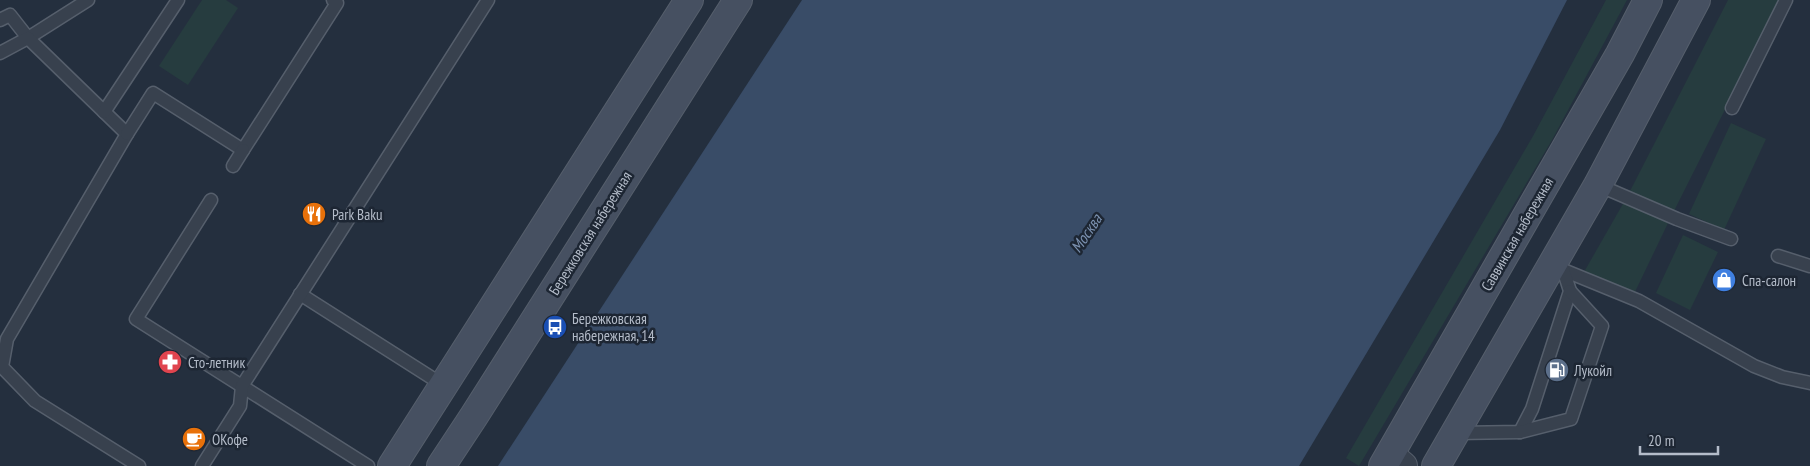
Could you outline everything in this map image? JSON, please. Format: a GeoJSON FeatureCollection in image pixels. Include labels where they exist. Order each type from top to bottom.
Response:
{"type":"FeatureCollection","features":[{"type":"Feature","properties":{"kind":"main road"},"geometry":{"type":"LineString","coordinates":[[392,466],[690,0]]}},
{"type":"Feature","properties":{"kind":"main road","name":"Бережковская набережная"},"geometry":{"type":"LineString","coordinates":[[440,466],[474,416],[738,0]]}},
{"type":"Feature","properties":{"kind":"main road","name":"Саввинская набережная"},"geometry":{"type":"LineString","coordinates":[[1392,462],[1620,54],[1648,0]]}},
{"type":"Feature","properties":{"kind":"main road"},"geometry":{"type":"LineString","coordinates":[[1436,466],[1557,267],[1696,0]]}},
{"type":"Feature","properties":{"kind":"lane"},"geometry":{"type":"LineString","coordinates":[[0,53],[28,38],[88,0]]}},
{"type":"Feature","properties":{"kind":"lane"},"geometry":{"type":"LineString","coordinates":[[104,112],[178,0]]}},
{"type":"Feature","properties":{"kind":"lane"},"geometry":{"type":"LineString","coordinates":[[202,466],[240,406],[242,386],[488,0]]}},
{"type":"Feature","properties":{"kind":"lane"},"geometry":{"type":"LineString","coordinates":[[1732,108],[1786,0]]}},
{"type":"Feature","properties":{"kind":"lane"},"geometry":{"type":"LineString","coordinates":[[233,166],[336,1]]}},
{"type":"Feature","properties":{"kind":"lane"},"geometry":{"type":"LineString","coordinates":[[0,20],[10,15],[28,38],[127,134]]}},
{"type":"Feature","properties":{"kind":"lane"},"geometry":{"type":"LineString","coordinates":[[139,466],[35,401],[2,367],[8,339],[127,134],[153,93],[243,150]]}},
{"type":"Feature","properties":{"kind":"lane"},"geometry":{"type":"LineString","coordinates":[[1598,185],[1677,219],[1731,239]]}},
{"type":"Feature","properties":{"kind":"lane"},"geometry":{"type":"LineString","coordinates":[[211,200],[136,319],[368,466]]}},
{"type":"Feature","properties":{"kind":"lane"},"geometry":{"type":"LineString","coordinates":[[1778,256],[1810,266]]}},
{"type":"Feature","properties":{"kind":"lane"},"geometry":{"type":"LineString","coordinates":[[1456,433],[1520,432],[1571,418],[1602,326],[1570,291],[1557,267]]}},
{"type":"Feature","properties":{"kind":"lane"},"geometry":{"type":"LineString","coordinates":[[1557,267],[1639,302],[1754,366],[1810,383]]}},
{"type":"Feature","properties":{"kind":"lane"},"geometry":{"type":"LineString","coordinates":[[1520,432],[1532,409],[1570,291]]}},
{"type":"Feature","properties":{"kind":"lane"},"geometry":{"type":"LineString","coordinates":[[300,294],[443,385]]}},
{"type":"Feature","properties":{"kind":"green space"},"geometry":{"type":"Polygon","coordinates":[[[202,0],[226,0],[238,8],[188,85],[159,66],[202,0]]]}},
{"type":"Feature","properties":{"kind":"green space"},"geometry":{"type":"Polygon","coordinates":[[[1606,0],[1627,0],[1552,140],[1359,466],[1346,458],[1533,136],[1606,0]]]}},
{"type":"Feature","properties":{"kind":"green space"},"geometry":{"type":"Polygon","coordinates":[[[1728,0],[1780,0],[1674,211],[1629,193],[1728,0]]]}},
{"type":"Feature","properties":{"kind":"green space"},"geometry":{"type":"Polygon","coordinates":[[[1731,123],[1766,139],[1724,230],[1689,214],[1731,123]]]}},
{"type":"Feature","properties":{"kind":"green space"},"geometry":{"type":"Polygon","coordinates":[[[1624,202],[1669,221],[1634,294],[1584,272],[1624,202]]]}},
{"type":"Feature","properties":{"kind":"green space"},"geometry":{"type":"Polygon","coordinates":[[[1683,235],[1718,252],[1690,310],[1656,293],[1683,235]]]}},
{"type":"Feature","properties":{"kind":"water","name":"Москва"},"geometry":{"type":"Polygon","coordinates":[[[802,0],[1567,0],[1500,130],[1299,466],[498,466],[802,0]]]}},
{"type":"Feature","properties":{"kind":"place","name":"Park Baku"},"geometry":{"type":"Point","coordinates":[314,214]}},
{"type":"Feature","properties":{"kind":"place","name":"Спа-салон"},"geometry":{"type":"Point","coordinates":[1724,280]}},
{"type":"Feature","properties":{"kind":"place","name":"Бережковская набережная, 14"},"geometry":{"type":"Point","coordinates":[555,327]}},
{"type":"Feature","properties":{"kind":"place","name":"Сто-летник"},"geometry":{"type":"Point","coordinates":[170,362]}},
{"type":"Feature","properties":{"kind":"place","name":"Лукойл"},"geometry":{"type":"Point","coordinates":[1557,370]}},
{"type":"Feature","properties":{"kind":"place","name":"ОКофе"},"geometry":{"type":"Point","coordinates":[194,439]}}]}
